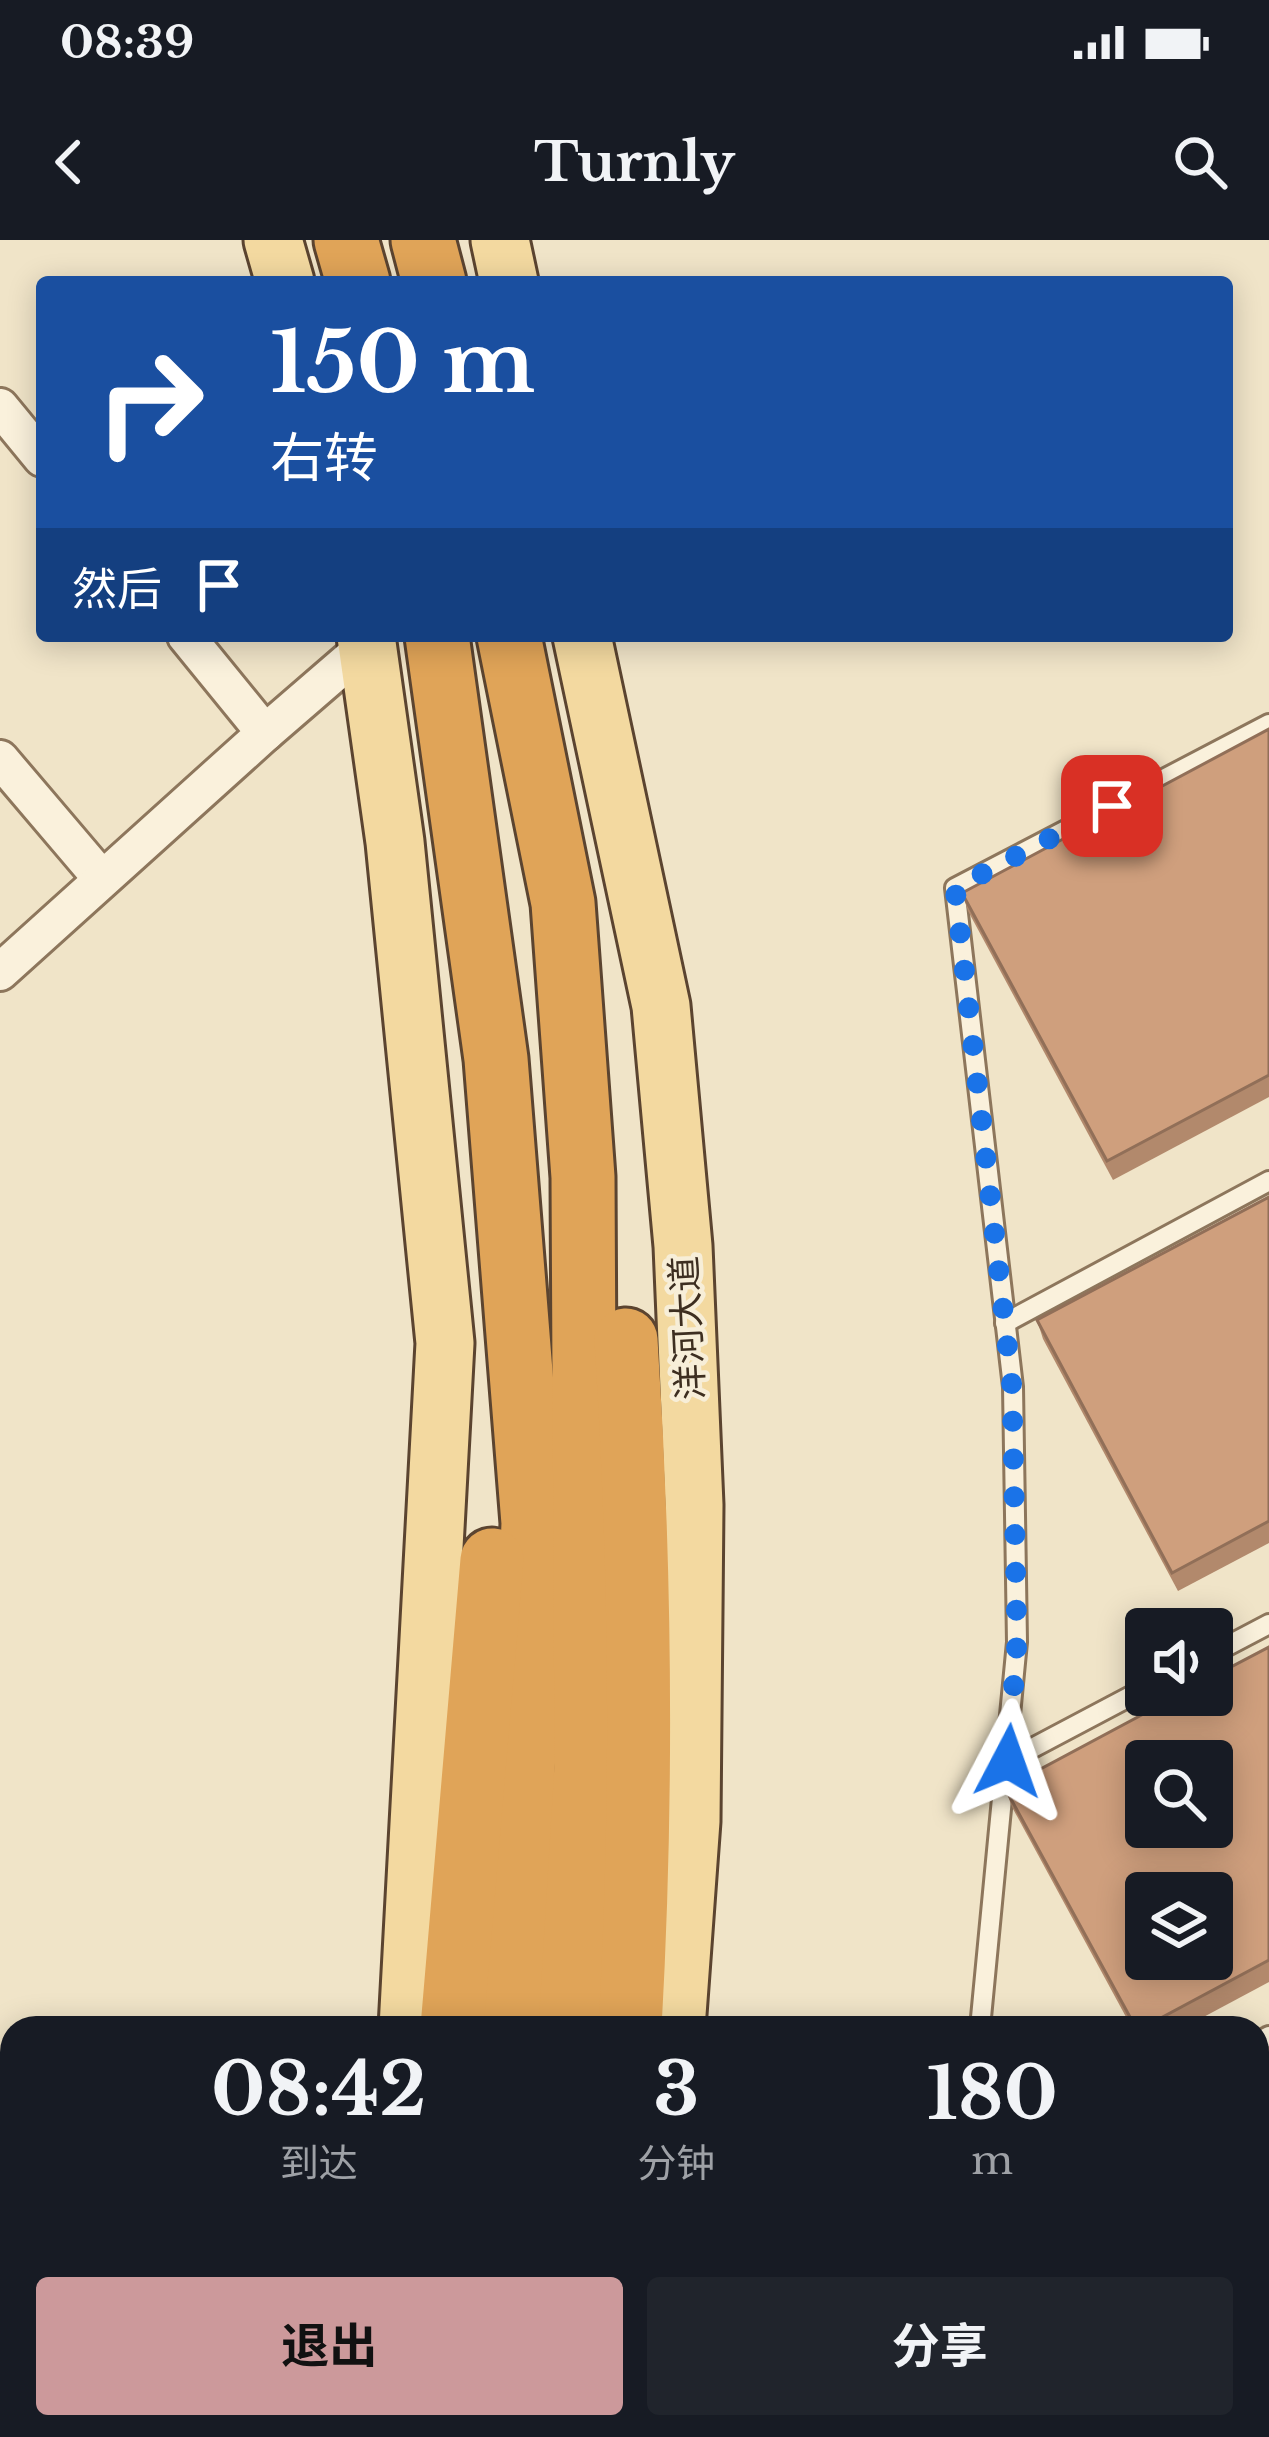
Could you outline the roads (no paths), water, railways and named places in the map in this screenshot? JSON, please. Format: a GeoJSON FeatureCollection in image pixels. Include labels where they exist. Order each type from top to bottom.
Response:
{"type":"FeatureCollection","features":[{"type":"Feature","properties":{"kind":"highway"},"geometry":{"type":"LineString","coordinates":[[346,240],[356,276]]}},
{"type":"Feature","properties":{"kind":"highway"},"geometry":{"type":"LineString","coordinates":[[423,240],[432,276]]}},
{"type":"Feature","properties":{"kind":"highway"},"geometry":{"type":"LineString","coordinates":[[438,642],[496,1059],[510,1289],[533,1523],[513,2016]]}},
{"type":"Feature","properties":{"kind":"highway"},"geometry":{"type":"LineString","coordinates":[[510,642],[562,903],[611,1101],[638,1528],[640,1757],[630,2016]]}},
{"type":"Feature","properties":{"kind":"highway"},"geometry":{"type":"LineString","coordinates":[[562,903],[583,1177],[588,1434],[586,1766],[570,2016]]}},
{"type":"Feature","properties":{"kind":"highway"},"geometry":{"type":"LineString","coordinates":[[453,2016],[510,1289]]}},
{"type":"Feature","properties":{"kind":"main road"},"geometry":{"type":"LineString","coordinates":[[273,240],[283,276]]}},
{"type":"Feature","properties":{"kind":"main road"},"geometry":{"type":"LineString","coordinates":[[500,240],[507,276]]}},
{"type":"Feature","properties":{"kind":"main road"},"geometry":{"type":"LineString","coordinates":[[368,642],[395,842],[445,1343],[409,2016]]}},
{"type":"Feature","properties":{"kind":"main road","name":"洋河大道"},"geometry":{"type":"LineString","coordinates":[[583,642],[661,1006],[683,1246],[694,1505],[692,1799],[677,2016]]}},
{"type":"Feature","properties":{"kind":"street"},"geometry":{"type":"LineString","coordinates":[[0,406],[36,451]]}},
{"type":"Feature","properties":{"kind":"street"},"geometry":{"type":"LineString","coordinates":[[191,642],[265,733]]}},
{"type":"Feature","properties":{"kind":"street"},"geometry":{"type":"LineString","coordinates":[[0,972],[366,642]]}},
{"type":"Feature","properties":{"kind":"street"},"geometry":{"type":"LineString","coordinates":[[0,759],[102,879]]}},
{"type":"Feature","properties":{"kind":"lane"},"geometry":{"type":"LineString","coordinates":[[981,2016],[1017,1642],[1012,1387],[955,888],[1269,724]]}},
{"type":"Feature","properties":{"kind":"lane"},"geometry":{"type":"LineString","coordinates":[[1005,1323],[1269,1181]]}},
{"type":"Feature","properties":{"kind":"lane"},"geometry":{"type":"LineString","coordinates":[[1233,1643],[1269,1624]]}},
{"type":"Feature","properties":{"kind":"lane"},"geometry":{"type":"LineString","coordinates":[[1008,1761],[1125,1699]]}}]}
